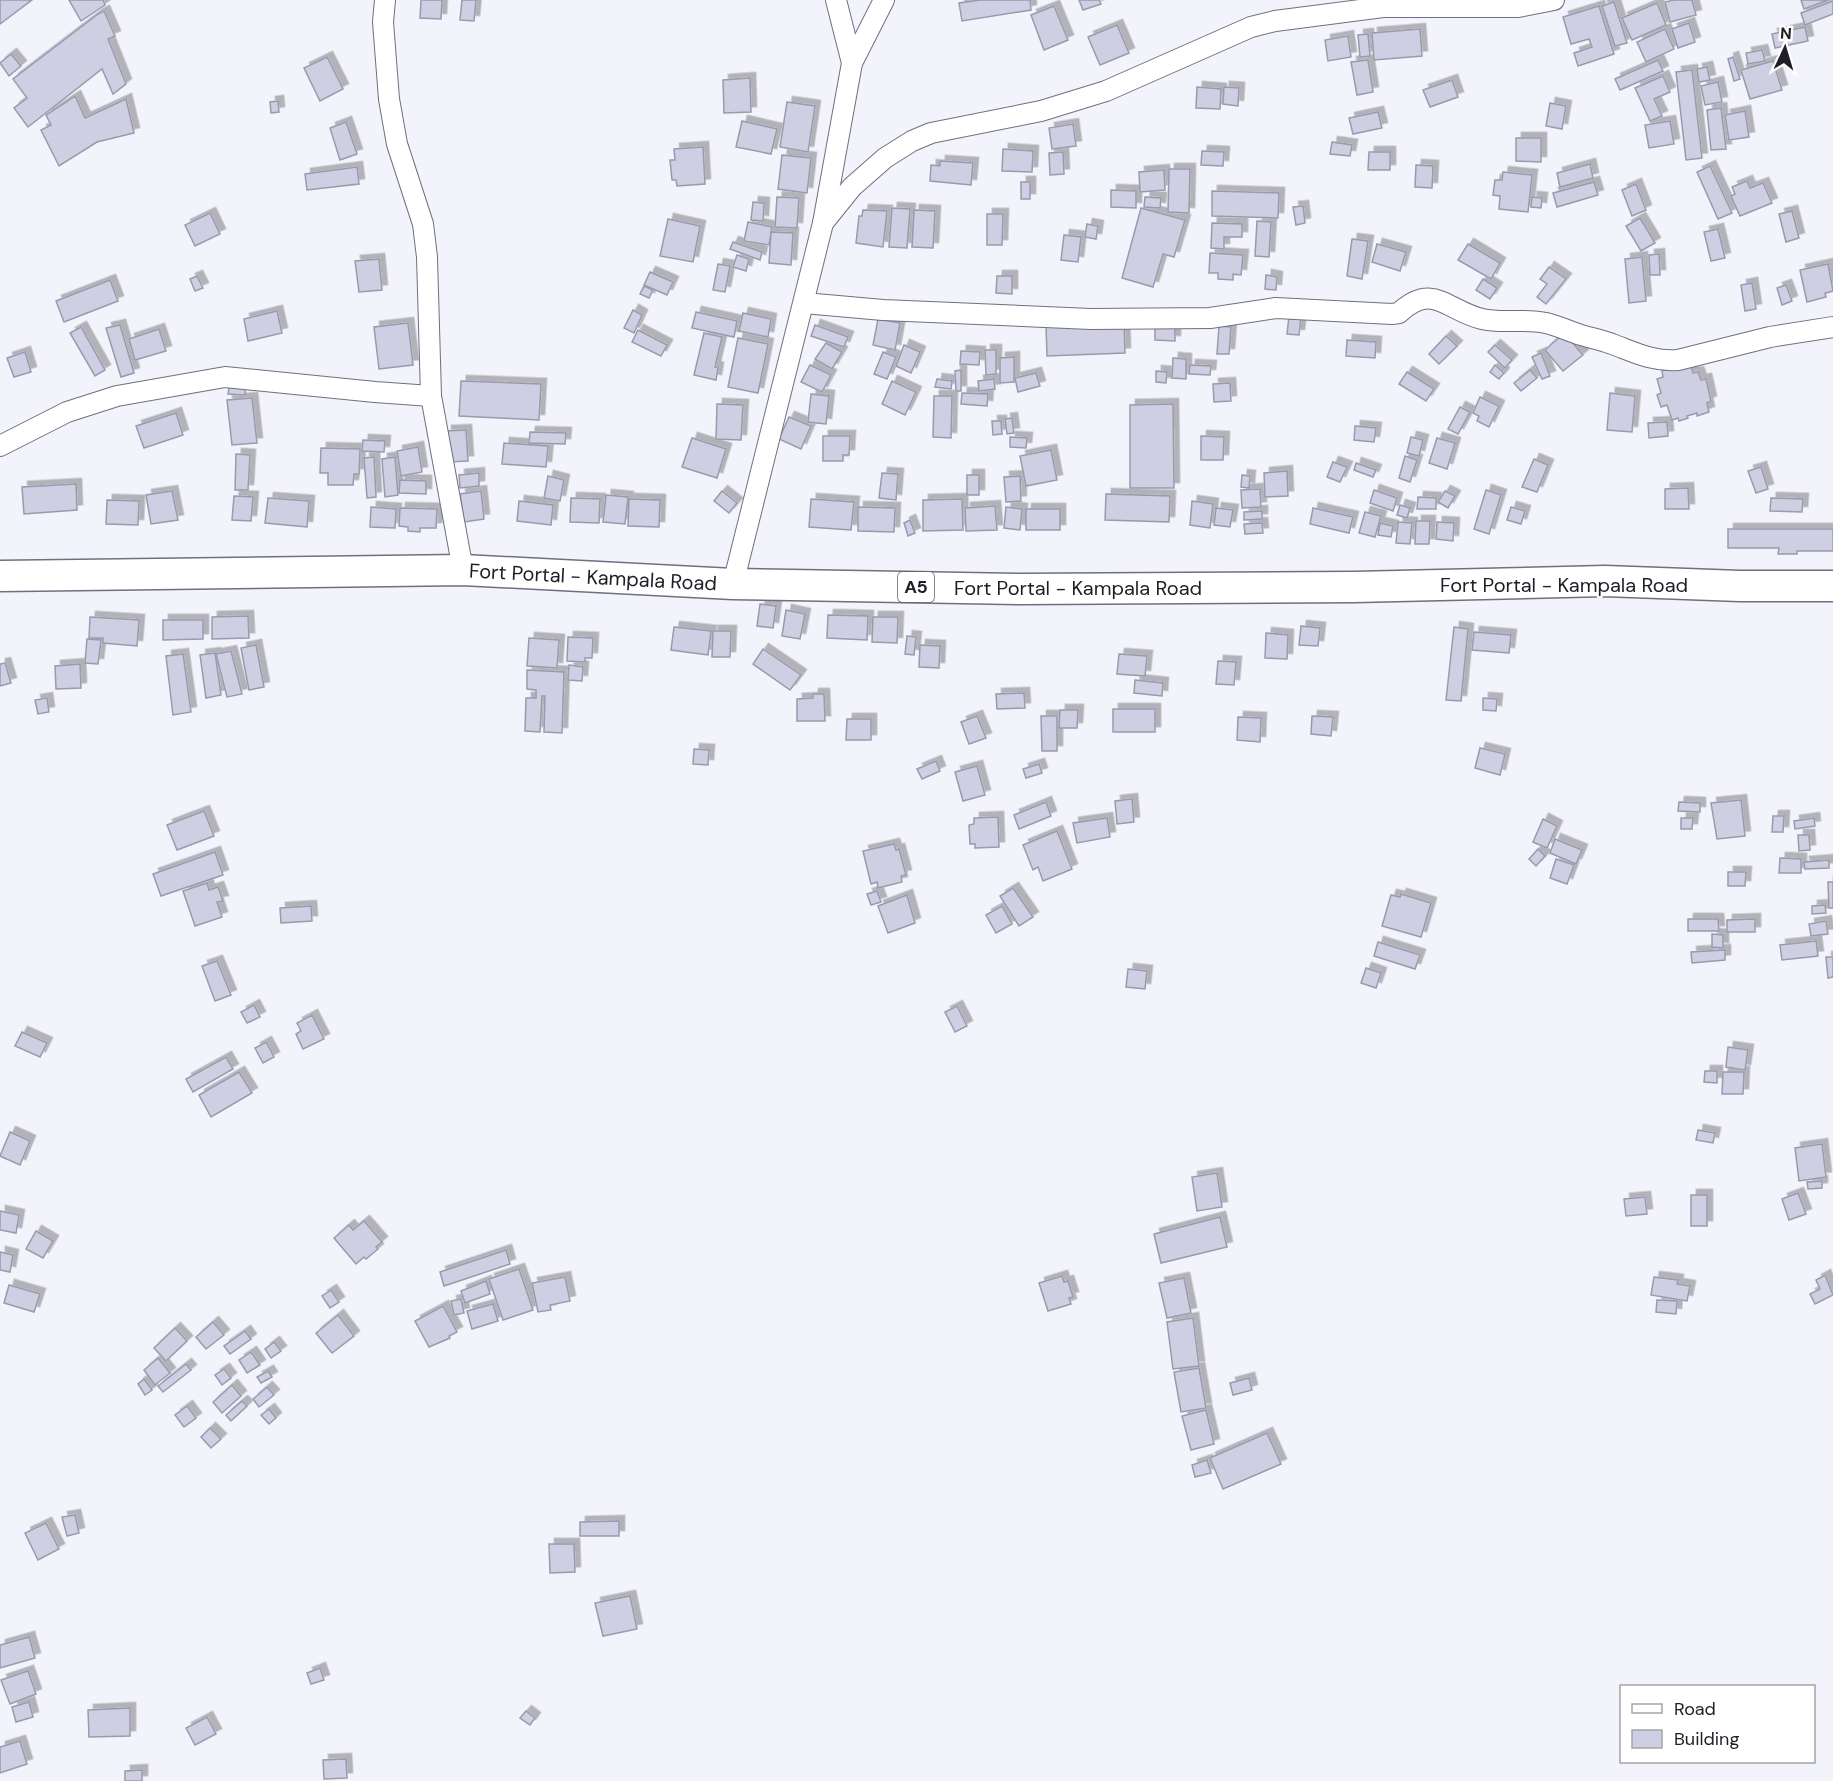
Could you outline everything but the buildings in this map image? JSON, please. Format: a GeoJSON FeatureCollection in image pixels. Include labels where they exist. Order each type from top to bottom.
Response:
{"type":"FeatureCollection","features":[{"type":"Feature","properties":{"kind":"main road","name":"Fort Portal - Kampala Road"},"geometry":{"type":"LineString","coordinates":[[0,576],[464,570],[733,584],[1021,589],[1354,587],[1605,581],[1740,586],[1833,585]]}},
{"type":"Feature","properties":{"kind":"street"},"geometry":{"type":"LineString","coordinates":[[385,0],[383,22],[389,99],[397,144],[423,224],[428,286],[430,396],[464,570]]}},
{"type":"Feature","properties":{"kind":"street"},"geometry":{"type":"LineString","coordinates":[[836,0],[852,63]]}},
{"type":"Feature","properties":{"kind":"street"},"geometry":{"type":"LineString","coordinates":[[733,584],[823,223],[852,63],[884,0]]}},
{"type":"Feature","properties":{"kind":"street"},"geometry":{"type":"LineString","coordinates":[[823,223],[852,186],[885,158],[912,141],[931,133],[1041,111],[1106,91],[1251,27],[1275,21],[1383,8],[1518,7],[1554,0]]}},
{"type":"Feature","properties":{"kind":"street"},"geometry":{"type":"LineString","coordinates":[[804,303],[883,310],[993,315],[1169,319],[1210,318],[1276,308],[1392,314],[1399,313],[1407,304],[1415,300],[1426,299],[1440,300],[1477,318],[1545,323],[1605,341],[1644,357],[1666,361],[1770,337],[1833,327]]}},
{"type":"Feature","properties":{"kind":"street"},"geometry":{"type":"LineString","coordinates":[[0,446],[67,412],[117,396],[225,377],[430,396]]}}]}
